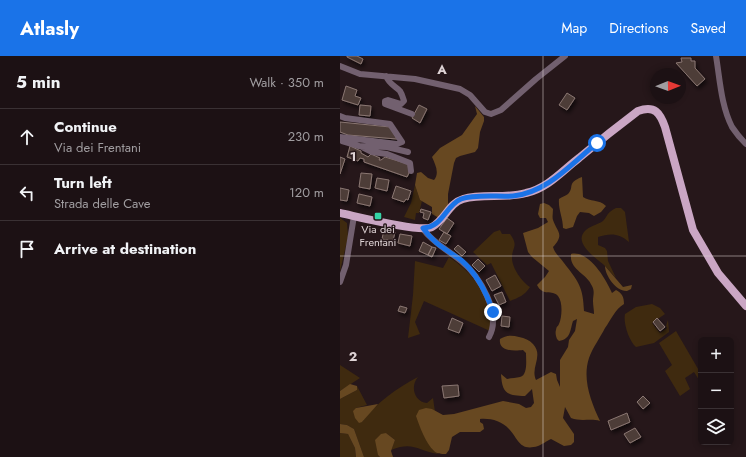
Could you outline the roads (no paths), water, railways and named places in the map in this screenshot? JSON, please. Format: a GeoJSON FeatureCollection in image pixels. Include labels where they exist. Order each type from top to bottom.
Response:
{"type":"FeatureCollection","features":[{"type":"Feature","properties":{"kind":"main road"},"geometry":{"type":"LineString","coordinates":[[340,213],[423,228],[432,227],[439,222],[454,203],[462,199],[514,196],[535,190],[554,179],[638,111],[650,109],[654,110],[661,116],[666,127],[693,230],[718,272],[746,306]]}},
{"type":"Feature","properties":{"kind":"street"},"geometry":{"type":"LineString","coordinates":[[340,66],[360,74],[422,80],[463,90],[470,95],[485,112],[494,113],[501,110],[565,56]]}},
{"type":"Feature","properties":{"kind":"street"},"geometry":{"type":"LineString","coordinates":[[716,56],[726,113],[733,128],[746,144]]}},
{"type":"Feature","properties":{"kind":"street"},"geometry":{"type":"LineString","coordinates":[[386,76],[393,86],[400,91],[404,101],[402,104],[388,100],[385,101],[385,104],[412,114]]}},
{"type":"Feature","properties":{"kind":"street"},"geometry":{"type":"LineString","coordinates":[[340,116],[390,124],[402,142],[396,144],[340,138]]}},
{"type":"Feature","properties":{"kind":"street"},"geometry":{"type":"LineString","coordinates":[[340,138],[342,141],[372,152],[387,154],[410,163],[411,171]]}},
{"type":"Feature","properties":{"kind":"street"},"geometry":{"type":"LineString","coordinates":[[359,146],[387,148],[408,152]]}},
{"type":"Feature","properties":{"kind":"street"},"geometry":{"type":"LineString","coordinates":[[340,282],[348,252],[354,216]]}},
{"type":"Feature","properties":{"kind":"street"},"geometry":{"type":"LineString","coordinates":[[423,228],[429,236],[468,267],[489,299],[493,312],[493,320],[492,332],[489,338]]}},
{"type":"Feature","properties":{"kind":"place","name":"Via dei Frentani"},"geometry":{"type":"Point","coordinates":[378,216]}}]}
